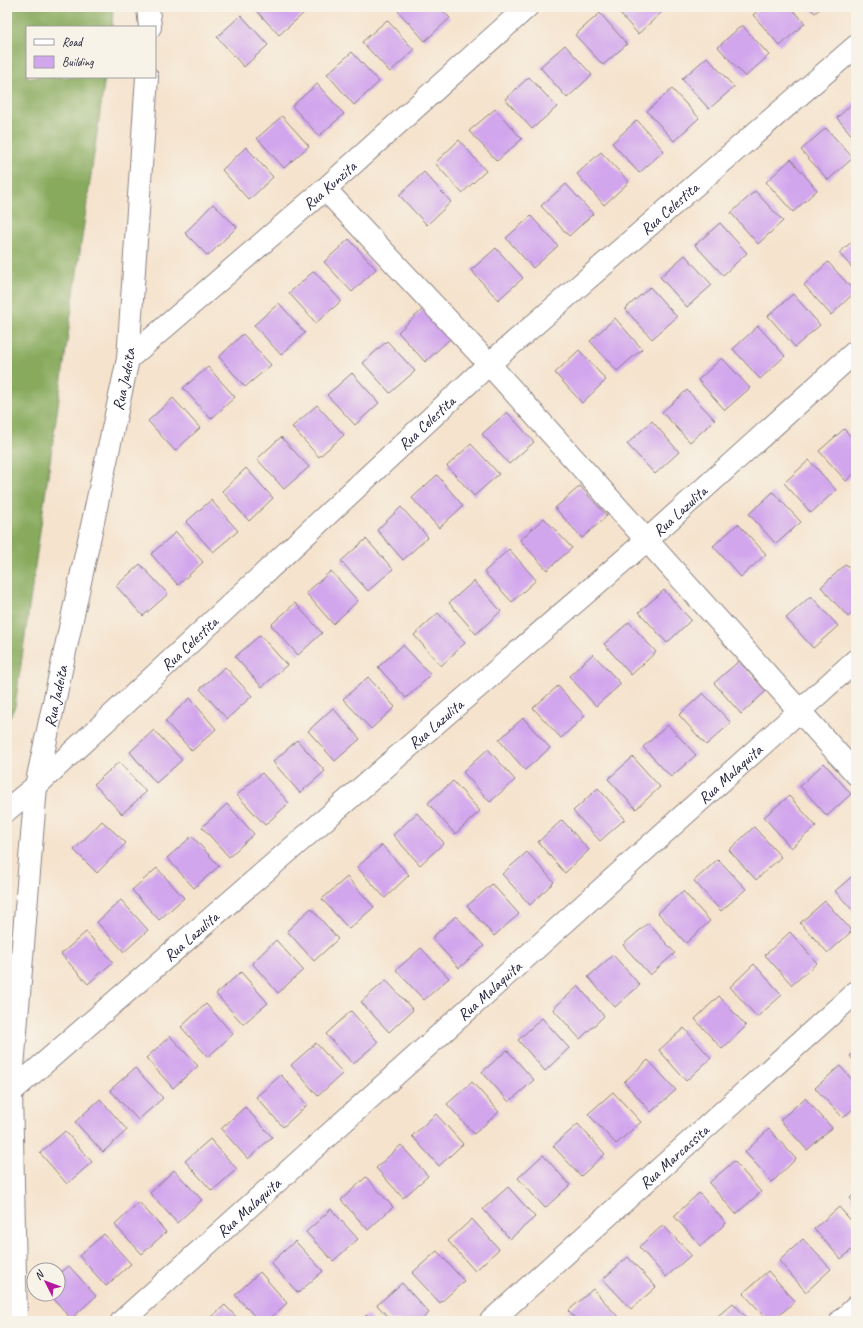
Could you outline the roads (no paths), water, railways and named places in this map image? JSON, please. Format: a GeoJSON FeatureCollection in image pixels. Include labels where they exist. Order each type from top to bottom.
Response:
{"type":"FeatureCollection","features":[{"type":"Feature","properties":{"kind":"street","name":"Rua Kunzita"},"geometry":{"type":"LineString","coordinates":[[128,359],[325,189],[526,7]]}},
{"type":"Feature","properties":{"kind":"street","name":"Rua Celestita"},"geometry":{"type":"LineString","coordinates":[[7,810],[36,786],[489,364],[856,46]]}},
{"type":"Feature","properties":{"kind":"street","name":"Rua Jadeíta"},"geometry":{"type":"LineString","coordinates":[[16,1321],[10,1092],[36,786],[128,359],[147,78]]}},
{"type":"Feature","properties":{"kind":"street"},"geometry":{"type":"LineString","coordinates":[[325,189],[489,364],[856,774]]}},
{"type":"Feature","properties":{"kind":"street","name":"Rua Lazulita"},"geometry":{"type":"LineString","coordinates":[[10,1092],[647,540],[856,351]]}},
{"type":"Feature","properties":{"kind":"street","name":"Rua Malaquita"},"geometry":{"type":"LineString","coordinates":[[122,1321],[856,660]]}},
{"type":"Feature","properties":{"kind":"street","name":"Rua Marcassita"},"geometry":{"type":"LineString","coordinates":[[491,1321],[856,992]]}},
{"type":"Feature","properties":{"kind":"street"},"geometry":{"type":"LineString","coordinates":[[841,1321],[856,1307]]}}]}
